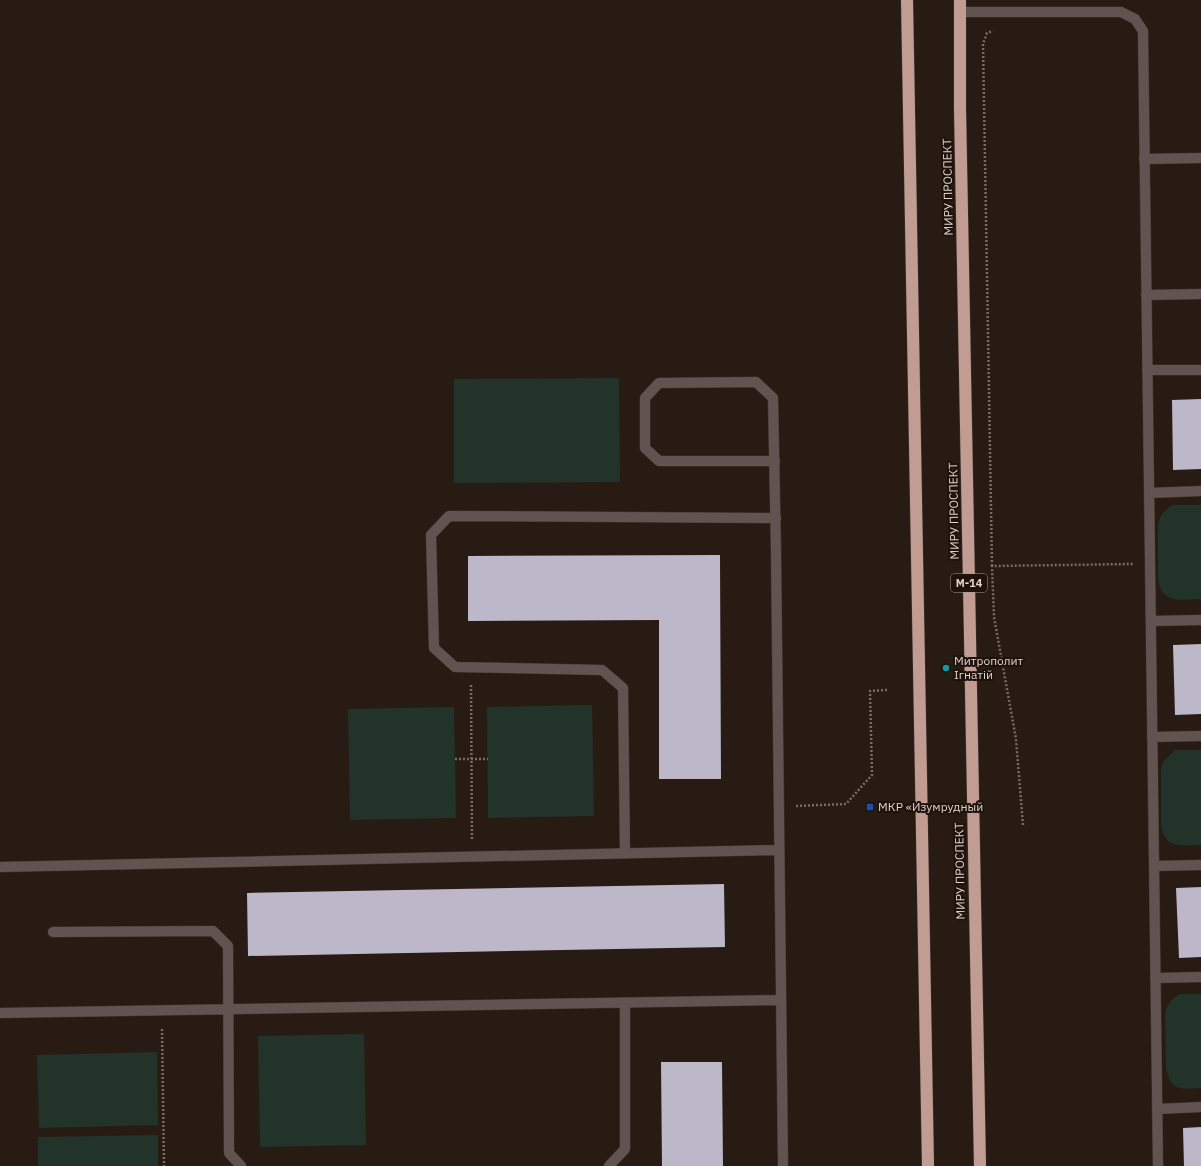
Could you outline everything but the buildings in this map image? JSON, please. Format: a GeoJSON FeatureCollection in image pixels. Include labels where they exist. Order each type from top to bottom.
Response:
{"type":"FeatureCollection","features":[{"type":"Feature","properties":{"kind":"highway"},"geometry":{"type":"LineString","coordinates":[[907,0],[928,1166]]}},
{"type":"Feature","properties":{"kind":"highway","name":"МИРУ ПРОСПЕКТ"},"geometry":{"type":"LineString","coordinates":[[960,6],[960,108],[980,1166]]}},
{"type":"Feature","properties":{"kind":"lane"},"geometry":{"type":"LineString","coordinates":[[960,6],[1121,12],[1135,19],[1143,31],[1158,1166]]}},
{"type":"Feature","properties":{"kind":"lane"},"geometry":{"type":"LineString","coordinates":[[1144,159],[1201,158]]}},
{"type":"Feature","properties":{"kind":"lane"},"geometry":{"type":"LineString","coordinates":[[1146,295],[1201,294]]}},
{"type":"Feature","properties":{"kind":"lane"},"geometry":{"type":"LineString","coordinates":[[1148,370],[1201,370]]}},
{"type":"Feature","properties":{"kind":"lane"},"geometry":{"type":"LineString","coordinates":[[775,461],[659,461],[646,448],[645,398],[659,382],[756,382],[773,398],[775,461],[776,518],[783,1166]]}},
{"type":"Feature","properties":{"kind":"lane"},"geometry":{"type":"LineString","coordinates":[[1149,493],[1201,491]]}},
{"type":"Feature","properties":{"kind":"lane"},"geometry":{"type":"LineString","coordinates":[[625,853],[623,688],[602,670],[455,667],[434,648],[431,535],[449,516],[776,518]]}},
{"type":"Feature","properties":{"kind":"lane"},"geometry":{"type":"LineString","coordinates":[[1151,621],[1201,620]]}},
{"type":"Feature","properties":{"kind":"lane"},"geometry":{"type":"LineString","coordinates":[[1152,737],[1201,736]]}},
{"type":"Feature","properties":{"kind":"lane"},"geometry":{"type":"LineString","coordinates":[[0,867],[779,850]]}},
{"type":"Feature","properties":{"kind":"lane"},"geometry":{"type":"LineString","coordinates":[[1154,866],[1201,865]]}},
{"type":"Feature","properties":{"kind":"lane"},"geometry":{"type":"LineString","coordinates":[[53,932],[213,931],[228,946],[229,1153],[241,1166]]}},
{"type":"Feature","properties":{"kind":"lane"},"geometry":{"type":"LineString","coordinates":[[1155,978],[1201,977]]}},
{"type":"Feature","properties":{"kind":"lane"},"geometry":{"type":"LineString","coordinates":[[0,1013],[781,1000]]}},
{"type":"Feature","properties":{"kind":"lane"},"geometry":{"type":"LineString","coordinates":[[609,1166],[625,1149],[625,1003]]}},
{"type":"Feature","properties":{"kind":"lane"},"geometry":{"type":"LineString","coordinates":[[1157,1109],[1201,1107]]}},
{"type":"Feature","properties":{"kind":"path"},"geometry":{"type":"LineString","coordinates":[[996,31],[987,33],[983,44],[992,566],[994,617],[1016,739],[1023,825]]}},
{"type":"Feature","properties":{"kind":"path"},"geometry":{"type":"LineString","coordinates":[[992,566],[1150,563]]}},
{"type":"Feature","properties":{"kind":"path"},"geometry":{"type":"LineString","coordinates":[[471,667],[472,856]]}},
{"type":"Feature","properties":{"kind":"path"},"geometry":{"type":"LineString","coordinates":[[779,806],[846,804],[872,775],[870,691],[887,690]]}},
{"type":"Feature","properties":{"kind":"path"},"geometry":{"type":"LineString","coordinates":[[455,759],[488,759]]}},
{"type":"Feature","properties":{"kind":"path"},"geometry":{"type":"LineString","coordinates":[[162,1010],[164,1166]]}},
{"type":"Feature","properties":{"kind":"green space"},"geometry":{"type":"Polygon","coordinates":[[[619,378],[620,482],[454,483],[454,379],[619,378]]]}},
{"type":"Feature","properties":{"kind":"green space"},"geometry":{"type":"Polygon","coordinates":[[[1172,505],[1201,505],[1201,599],[1173,599],[1163,593],[1160,587],[1158,579],[1158,524],[1163,513],[1172,505]]]}},
{"type":"Feature","properties":{"kind":"green space"},"geometry":{"type":"Polygon","coordinates":[[[592,705],[594,816],[488,818],[487,707],[592,705]]]}},
{"type":"Feature","properties":{"kind":"green space"},"geometry":{"type":"Polygon","coordinates":[[[454,707],[456,818],[350,820],[348,709],[454,707]]]}},
{"type":"Feature","properties":{"kind":"green space"},"geometry":{"type":"Polygon","coordinates":[[[1175,750],[1201,750],[1201,845],[1175,844],[1166,838],[1163,832],[1161,824],[1161,770],[1163,762],[1175,750]]]}},
{"type":"Feature","properties":{"kind":"green space"},"geometry":{"type":"Polygon","coordinates":[[[1179,994],[1201,994],[1201,1088],[1188,1089],[1174,1085],[1168,1076],[1166,1068],[1165,1014],[1170,1002],[1179,994]]]}},
{"type":"Feature","properties":{"kind":"green space"},"geometry":{"type":"Polygon","coordinates":[[[364,1034],[366,1145],[260,1147],[258,1036],[364,1034]]]}},
{"type":"Feature","properties":{"kind":"green space"},"geometry":{"type":"Polygon","coordinates":[[[157,1052],[158,1125],[39,1128],[37,1055],[157,1052]]]}},
{"type":"Feature","properties":{"kind":"green space"},"geometry":{"type":"Polygon","coordinates":[[[158,1135],[158,1166],[38,1166],[38,1137],[158,1135]]]}},
{"type":"Feature","properties":{"kind":"place","name":"Митрополит Ігнатій"},"geometry":{"type":"Point","coordinates":[946,668]}},
{"type":"Feature","properties":{"kind":"place","name":"МКР «Изумрудный"},"geometry":{"type":"Point","coordinates":[870,807]}}]}
